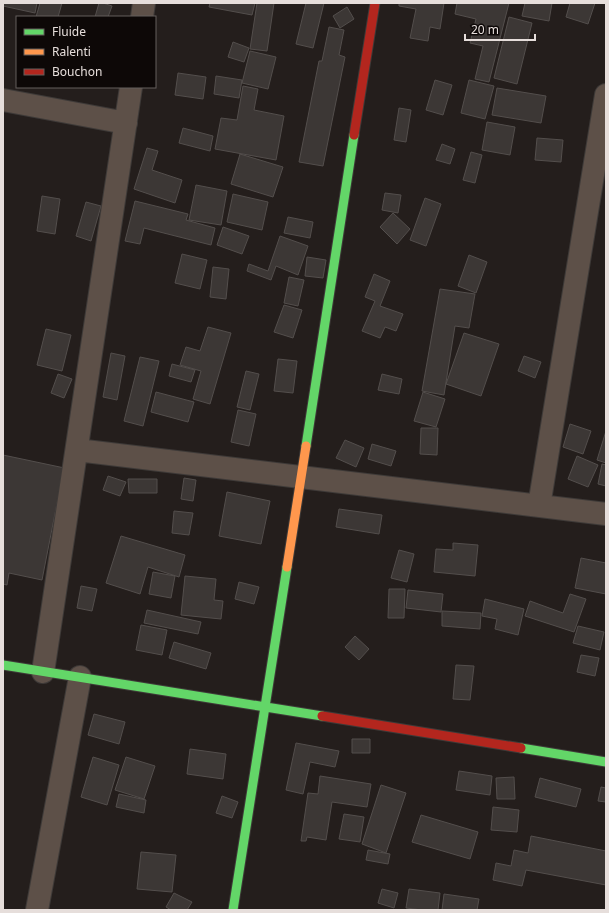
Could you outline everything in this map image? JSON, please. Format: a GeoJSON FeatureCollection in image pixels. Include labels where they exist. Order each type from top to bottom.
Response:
{"type":"FeatureCollection","features":[{"type":"Feature","properties":{"kind":"street"},"geometry":{"type":"LineString","coordinates":[[142,16],[144,3]]}},
{"type":"Feature","properties":{"kind":"street"},"geometry":{"type":"LineString","coordinates":[[233,910],[375,3]]}},
{"type":"Feature","properties":{"kind":"street"},"geometry":{"type":"LineString","coordinates":[[43,672],[131,88]]}},
{"type":"Feature","properties":{"kind":"street"},"geometry":{"type":"LineString","coordinates":[[538,506],[606,95]]}},
{"type":"Feature","properties":{"kind":"street"},"geometry":{"type":"LineString","coordinates":[[3,100],[126,123]]}},
{"type":"Feature","properties":{"kind":"street"},"geometry":{"type":"LineString","coordinates":[[77,450],[606,514]]}},
{"type":"Feature","properties":{"kind":"street"},"geometry":{"type":"LineString","coordinates":[[3,665],[606,762]]}},
{"type":"Feature","properties":{"kind":"street"},"geometry":{"type":"LineString","coordinates":[[37,910],[80,677]]}},
{"type":"Feature","properties":{"kind":"building"},"geometry":{"type":"Polygon","coordinates":[[[3,3],[37,3],[35,13],[3,6],[3,3]]]}},
{"type":"Feature","properties":{"kind":"building"},"geometry":{"type":"Polygon","coordinates":[[[40,3],[62,3],[58,16],[36,16],[40,3]]]}},
{"type":"Feature","properties":{"kind":"building"},"geometry":{"type":"Polygon","coordinates":[[[99,3],[112,6],[108,16],[95,16],[99,3]]]}},
{"type":"Feature","properties":{"kind":"building"},"geometry":{"type":"Polygon","coordinates":[[[210,3],[255,3],[252,15],[209,7],[210,3]]]}},
{"type":"Feature","properties":{"kind":"building"},"geometry":{"type":"Polygon","coordinates":[[[257,3],[274,3],[267,51],[250,49],[257,3]]]}},
{"type":"Feature","properties":{"kind":"building"},"geometry":{"type":"Polygon","coordinates":[[[306,3],[324,3],[313,48],[296,44],[306,3]]]}},
{"type":"Feature","properties":{"kind":"building"},"geometry":{"type":"Polygon","coordinates":[[[399,3],[444,3],[440,29],[430,27],[428,41],[410,38],[416,9],[399,6],[399,3]]]}},
{"type":"Feature","properties":{"kind":"building"},"geometry":{"type":"Polygon","coordinates":[[[457,3],[509,3],[489,82],[475,79],[483,46],[470,43],[476,19],[455,14],[457,3]]]}},
{"type":"Feature","properties":{"kind":"building"},"geometry":{"type":"Polygon","coordinates":[[[525,3],[552,3],[549,21],[522,16],[525,3]]]}},
{"type":"Feature","properties":{"kind":"building"},"geometry":{"type":"Polygon","coordinates":[[[570,3],[595,3],[588,24],[566,17],[570,3]]]}},
{"type":"Feature","properties":{"kind":"building"},"geometry":{"type":"Polygon","coordinates":[[[347,7],[354,19],[340,28],[333,16],[347,7]]]}},
{"type":"Feature","properties":{"kind":"building"},"geometry":{"type":"Polygon","coordinates":[[[509,17],[532,23],[517,84],[494,78],[509,17]]]}},
{"type":"Feature","properties":{"kind":"building"},"geometry":{"type":"Polygon","coordinates":[[[329,27],[344,30],[339,55],[345,57],[323,166],[299,162],[319,61],[322,61],[329,27]]]}},
{"type":"Feature","properties":{"kind":"building"},"geometry":{"type":"Polygon","coordinates":[[[233,42],[249,48],[244,62],[228,57],[233,42]]]}},
{"type":"Feature","properties":{"kind":"building"},"geometry":{"type":"Polygon","coordinates":[[[250,51],[276,57],[268,89],[242,83],[250,51]]]}},
{"type":"Feature","properties":{"kind":"building"},"geometry":{"type":"Polygon","coordinates":[[[178,73],[206,77],[203,99],[175,95],[178,73]]]}},
{"type":"Feature","properties":{"kind":"building"},"geometry":{"type":"Polygon","coordinates":[[[216,76],[242,80],[239,98],[214,94],[216,76]]]}},
{"type":"Feature","properties":{"kind":"building"},"geometry":{"type":"Polygon","coordinates":[[[435,80],[452,85],[443,115],[426,110],[435,80]]]}},
{"type":"Feature","properties":{"kind":"building"},"geometry":{"type":"Polygon","coordinates":[[[469,80],[494,86],[485,119],[461,113],[469,80]]]}},
{"type":"Feature","properties":{"kind":"building"},"geometry":{"type":"Polygon","coordinates":[[[243,86],[258,89],[254,110],[284,116],[276,160],[215,149],[221,118],[237,120],[243,86]]]}},
{"type":"Feature","properties":{"kind":"building"},"geometry":{"type":"Polygon","coordinates":[[[497,88],[546,96],[541,123],[492,115],[497,88]]]}},
{"type":"Feature","properties":{"kind":"building"},"geometry":{"type":"Polygon","coordinates":[[[399,108],[411,110],[406,142],[394,140],[399,108]]]}},
{"type":"Feature","properties":{"kind":"building"},"geometry":{"type":"Polygon","coordinates":[[[487,122],[515,127],[510,155],[482,150],[487,122]]]}},
{"type":"Feature","properties":{"kind":"building"},"geometry":{"type":"Polygon","coordinates":[[[183,128],[213,136],[210,151],[179,143],[183,128]]]}},
{"type":"Feature","properties":{"kind":"building"},"geometry":{"type":"Polygon","coordinates":[[[537,138],[563,140],[561,162],[535,160],[537,138]]]}},
{"type":"Feature","properties":{"kind":"building"},"geometry":{"type":"Polygon","coordinates":[[[442,144],[455,149],[450,164],[436,160],[442,144]]]}},
{"type":"Feature","properties":{"kind":"building"},"geometry":{"type":"Polygon","coordinates":[[[147,148],[158,151],[152,170],[182,180],[175,203],[134,189],[147,148]]]}},
{"type":"Feature","properties":{"kind":"building"},"geometry":{"type":"Polygon","coordinates":[[[471,152],[482,155],[475,183],[463,180],[471,152]]]}},
{"type":"Feature","properties":{"kind":"building"},"geometry":{"type":"Polygon","coordinates":[[[240,154],[283,167],[273,197],[231,184],[240,154]]]}},
{"type":"Feature","properties":{"kind":"building"},"geometry":{"type":"Polygon","coordinates":[[[196,185],[227,191],[221,225],[189,220],[196,185]]]}},
{"type":"Feature","properties":{"kind":"building"},"geometry":{"type":"Polygon","coordinates":[[[385,193],[401,195],[398,213],[382,210],[385,193]]]}},
{"type":"Feature","properties":{"kind":"building"},"geometry":{"type":"Polygon","coordinates":[[[233,194],[268,202],[262,230],[227,222],[233,194]]]}},
{"type":"Feature","properties":{"kind":"building"},"geometry":{"type":"Polygon","coordinates":[[[42,196],[60,199],[55,234],[37,231],[42,196]]]}},
{"type":"Feature","properties":{"kind":"building"},"geometry":{"type":"Polygon","coordinates":[[[425,198],[441,204],[426,246],[410,240],[425,198]]]}},
{"type":"Feature","properties":{"kind":"building"},"geometry":{"type":"Polygon","coordinates":[[[135,201],[188,214],[186,220],[215,228],[211,245],[144,228],[140,244],[125,241],[135,201]]]}},
{"type":"Feature","properties":{"kind":"building"},"geometry":{"type":"Polygon","coordinates":[[[86,202],[101,206],[91,241],[76,236],[86,202]]]}},
{"type":"Feature","properties":{"kind":"building"},"geometry":{"type":"Polygon","coordinates":[[[393,213],[410,229],[397,244],[380,227],[393,213]]]}},
{"type":"Feature","properties":{"kind":"building"},"geometry":{"type":"Polygon","coordinates":[[[288,217],[313,222],[310,238],[284,233],[288,217]]]}},
{"type":"Feature","properties":{"kind":"building"},"geometry":{"type":"Polygon","coordinates":[[[223,227],[249,236],[242,254],[217,245],[223,227]]]}},
{"type":"Feature","properties":{"kind":"building"},"geometry":{"type":"Polygon","coordinates":[[[280,236],[308,246],[298,275],[276,266],[271,280],[247,271],[249,264],[268,271],[280,236]]]}},
{"type":"Feature","properties":{"kind":"building"},"geometry":{"type":"Polygon","coordinates":[[[182,254],[207,260],[200,289],[175,283],[182,254]]]}},
{"type":"Feature","properties":{"kind":"building"},"geometry":{"type":"Polygon","coordinates":[[[469,255],[487,262],[476,293],[458,286],[469,255]]]}},
{"type":"Feature","properties":{"kind":"building"},"geometry":{"type":"Polygon","coordinates":[[[307,257],[326,260],[323,278],[305,276],[307,257]]]}},
{"type":"Feature","properties":{"kind":"building"},"geometry":{"type":"Polygon","coordinates":[[[213,267],[229,269],[226,299],[210,297],[213,267]]]}},
{"type":"Feature","properties":{"kind":"building"},"geometry":{"type":"Polygon","coordinates":[[[374,274],[390,281],[380,306],[403,314],[396,331],[385,327],[380,338],[362,331],[375,301],[365,297],[374,274]]]}},
{"type":"Feature","properties":{"kind":"building"},"geometry":{"type":"Polygon","coordinates":[[[289,277],[304,280],[298,306],[284,303],[289,277]]]}},
{"type":"Feature","properties":{"kind":"building"},"geometry":{"type":"Polygon","coordinates":[[[440,289],[475,294],[469,328],[455,326],[444,395],[422,391],[440,289]]]}},
{"type":"Feature","properties":{"kind":"building"},"geometry":{"type":"Polygon","coordinates":[[[284,305],[302,310],[293,338],[274,332],[284,305]]]}},
{"type":"Feature","properties":{"kind":"building"},"geometry":{"type":"Polygon","coordinates":[[[208,327],[231,333],[210,404],[193,399],[201,371],[180,365],[186,347],[200,351],[208,327]]]}},
{"type":"Feature","properties":{"kind":"building"},"geometry":{"type":"Polygon","coordinates":[[[46,329],[71,335],[62,371],[37,365],[46,329]]]}},
{"type":"Feature","properties":{"kind":"building"},"geometry":{"type":"Polygon","coordinates":[[[464,333],[499,344],[481,396],[446,384],[464,333]]]}},
{"type":"Feature","properties":{"kind":"building"},"geometry":{"type":"Polygon","coordinates":[[[111,353],[125,356],[117,400],[103,397],[111,353]]]}},
{"type":"Feature","properties":{"kind":"building"},"geometry":{"type":"Polygon","coordinates":[[[524,356],[541,362],[535,378],[518,371],[524,356]]]}},
{"type":"Feature","properties":{"kind":"building"},"geometry":{"type":"Polygon","coordinates":[[[140,357],[159,361],[143,426],[124,421],[140,357]]]}},
{"type":"Feature","properties":{"kind":"building"},"geometry":{"type":"Polygon","coordinates":[[[278,359],[297,361],[293,393],[274,391],[278,359]]]}},
{"type":"Feature","properties":{"kind":"building"},"geometry":{"type":"Polygon","coordinates":[[[172,364],[195,370],[191,382],[169,376],[172,364]]]}},
{"type":"Feature","properties":{"kind":"building"},"geometry":{"type":"Polygon","coordinates":[[[246,371],[259,374],[250,410],[237,407],[246,371]]]}},
{"type":"Feature","properties":{"kind":"building"},"geometry":{"type":"Polygon","coordinates":[[[58,374],[72,379],[64,398],[51,393],[58,374]]]}},
{"type":"Feature","properties":{"kind":"building"},"geometry":{"type":"Polygon","coordinates":[[[382,374],[402,379],[399,394],[378,390],[382,374]]]}},
{"type":"Feature","properties":{"kind":"building"},"geometry":{"type":"Polygon","coordinates":[[[156,392],[194,402],[188,422],[151,412],[156,392]]]}},
{"type":"Feature","properties":{"kind":"building"},"geometry":{"type":"Polygon","coordinates":[[[423,392],[445,399],[436,427],[414,421],[423,392]]]}},
{"type":"Feature","properties":{"kind":"building"},"geometry":{"type":"Polygon","coordinates":[[[238,410],[256,414],[249,446],[231,442],[238,410]]]}},
{"type":"Feature","properties":{"kind":"building"},"geometry":{"type":"Polygon","coordinates":[[[570,424],[591,431],[583,454],[563,447],[570,424]]]}},
{"type":"Feature","properties":{"kind":"building"},"geometry":{"type":"Polygon","coordinates":[[[421,428],[438,428],[437,455],[420,454],[421,428]]]}},
{"type":"Feature","properties":{"kind":"building"},"geometry":{"type":"Polygon","coordinates":[[[606,431],[606,463],[597,460],[606,431]]]}},
{"type":"Feature","properties":{"kind":"building"},"geometry":{"type":"Polygon","coordinates":[[[345,440],[364,448],[356,467],[336,458],[345,440]]]}},
{"type":"Feature","properties":{"kind":"building"},"geometry":{"type":"Polygon","coordinates":[[[372,444],[396,451],[391,466],[368,459],[372,444]]]}},
{"type":"Feature","properties":{"kind":"building"},"geometry":{"type":"Polygon","coordinates":[[[3,455],[74,470],[60,488],[42,580],[9,573],[7,585],[3,584],[3,455]]]}},
{"type":"Feature","properties":{"kind":"building"},"geometry":{"type":"Polygon","coordinates":[[[577,456],[598,465],[588,487],[568,479],[577,456]]]}},
{"type":"Feature","properties":{"kind":"building"},"geometry":{"type":"Polygon","coordinates":[[[602,464],[606,465],[606,486],[598,484],[602,464]]]}},
{"type":"Feature","properties":{"kind":"building"},"geometry":{"type":"Polygon","coordinates":[[[108,476],[126,482],[120,496],[103,490],[108,476]]]}},
{"type":"Feature","properties":{"kind":"building"},"geometry":{"type":"Polygon","coordinates":[[[184,478],[196,480],[193,501],[181,499],[184,478]]]}},
{"type":"Feature","properties":{"kind":"building"},"geometry":{"type":"Polygon","coordinates":[[[128,479],[157,479],[157,493],[129,493],[128,479]]]}},
{"type":"Feature","properties":{"kind":"building"},"geometry":{"type":"Polygon","coordinates":[[[227,492],[270,501],[261,544],[219,536],[227,492]]]}},
{"type":"Feature","properties":{"kind":"building"},"geometry":{"type":"Polygon","coordinates":[[[339,509],[382,515],[379,534],[336,527],[339,509]]]}},
{"type":"Feature","properties":{"kind":"building"},"geometry":{"type":"Polygon","coordinates":[[[174,511],[193,513],[189,535],[172,533],[174,511]]]}},
{"type":"Feature","properties":{"kind":"building"},"geometry":{"type":"Polygon","coordinates":[[[121,536],[185,555],[179,577],[148,567],[140,594],[106,583],[121,536]]]}},
{"type":"Feature","properties":{"kind":"building"},"geometry":{"type":"Polygon","coordinates":[[[453,543],[478,545],[475,576],[434,572],[436,549],[453,550],[453,543]]]}},
{"type":"Feature","properties":{"kind":"building"},"geometry":{"type":"Polygon","coordinates":[[[399,550],[414,554],[407,582],[391,578],[399,550]]]}},
{"type":"Feature","properties":{"kind":"building"},"geometry":{"type":"Polygon","coordinates":[[[581,558],[606,563],[606,594],[575,588],[581,558]]]}},
{"type":"Feature","properties":{"kind":"building"},"geometry":{"type":"Polygon","coordinates":[[[153,572],[175,576],[171,598],[149,594],[153,572]]]}},
{"type":"Feature","properties":{"kind":"building"},"geometry":{"type":"Polygon","coordinates":[[[185,576],[216,579],[214,600],[223,601],[221,619],[181,615],[185,576]]]}},
{"type":"Feature","properties":{"kind":"building"},"geometry":{"type":"Polygon","coordinates":[[[239,582],[259,587],[254,604],[235,599],[239,582]]]}},
{"type":"Feature","properties":{"kind":"building"},"geometry":{"type":"Polygon","coordinates":[[[81,586],[97,589],[92,611],[77,608],[81,586]]]}},
{"type":"Feature","properties":{"kind":"building"},"geometry":{"type":"Polygon","coordinates":[[[389,589],[405,589],[404,618],[388,618],[389,589]]]}},
{"type":"Feature","properties":{"kind":"building"},"geometry":{"type":"Polygon","coordinates":[[[408,590],[443,594],[441,612],[406,608],[408,590]]]}},
{"type":"Feature","properties":{"kind":"building"},"geometry":{"type":"Polygon","coordinates":[[[570,594],[586,599],[574,632],[525,616],[530,601],[563,613],[570,594]]]}},
{"type":"Feature","properties":{"kind":"building"},"geometry":{"type":"Polygon","coordinates":[[[485,599],[524,609],[518,635],[495,629],[497,619],[482,616],[485,599]]]}},
{"type":"Feature","properties":{"kind":"building"},"geometry":{"type":"Polygon","coordinates":[[[147,610],[201,622],[198,634],[144,623],[147,610]]]}},
{"type":"Feature","properties":{"kind":"building"},"geometry":{"type":"Polygon","coordinates":[[[442,611],[481,613],[480,629],[442,626],[442,611]]]}},
{"type":"Feature","properties":{"kind":"building"},"geometry":{"type":"Polygon","coordinates":[[[141,625],[167,630],[162,655],[136,650],[141,625]]]}},
{"type":"Feature","properties":{"kind":"building"},"geometry":{"type":"Polygon","coordinates":[[[578,626],[604,632],[600,650],[573,643],[578,626]]]}},
{"type":"Feature","properties":{"kind":"building"},"geometry":{"type":"Polygon","coordinates":[[[355,636],[369,649],[359,660],[345,647],[355,636]]]}},
{"type":"Feature","properties":{"kind":"building"},"geometry":{"type":"Polygon","coordinates":[[[174,642],[211,653],[206,669],[169,658],[174,642]]]}},
{"type":"Feature","properties":{"kind":"building"},"geometry":{"type":"Polygon","coordinates":[[[581,655],[599,658],[595,676],[577,672],[581,655]]]}},
{"type":"Feature","properties":{"kind":"building"},"geometry":{"type":"Polygon","coordinates":[[[456,665],[474,666],[470,700],[453,699],[456,665]]]}},
{"type":"Feature","properties":{"kind":"building"},"geometry":{"type":"Polygon","coordinates":[[[94,714],[125,722],[119,744],[88,735],[94,714]]]}},
{"type":"Feature","properties":{"kind":"building"},"geometry":{"type":"Polygon","coordinates":[[[352,739],[370,739],[370,753],[352,753],[352,739]]]}},
{"type":"Feature","properties":{"kind":"building"},"geometry":{"type":"Polygon","coordinates":[[[296,743],[339,751],[335,767],[310,762],[303,794],[286,790],[296,743]]]}},
{"type":"Feature","properties":{"kind":"building"},"geometry":{"type":"Polygon","coordinates":[[[190,749],[226,754],[223,779],[187,774],[190,749]]]}},
{"type":"Feature","properties":{"kind":"building"},"geometry":{"type":"Polygon","coordinates":[[[93,757],[119,765],[107,805],[81,797],[93,757]]]}},
{"type":"Feature","properties":{"kind":"building"},"geometry":{"type":"Polygon","coordinates":[[[126,757],[155,766],[144,799],[115,790],[126,757]]]}},
{"type":"Feature","properties":{"kind":"building"},"geometry":{"type":"Polygon","coordinates":[[[459,771],[492,776],[490,795],[456,790],[459,771]]]}},
{"type":"Feature","properties":{"kind":"building"},"geometry":{"type":"Polygon","coordinates":[[[320,776],[371,784],[367,807],[332,802],[326,840],[307,837],[306,841],[301,841],[308,793],[318,794],[320,776]]]}},
{"type":"Feature","properties":{"kind":"building"},"geometry":{"type":"Polygon","coordinates":[[[514,777],[515,799],[497,799],[496,778],[514,777]]]}},
{"type":"Feature","properties":{"kind":"building"},"geometry":{"type":"Polygon","coordinates":[[[540,778],[581,789],[576,807],[535,797],[540,778]]]}},
{"type":"Feature","properties":{"kind":"building"},"geometry":{"type":"Polygon","coordinates":[[[381,785],[406,793],[386,853],[362,844],[381,785]]]}},
{"type":"Feature","properties":{"kind":"building"},"geometry":{"type":"Polygon","coordinates":[[[601,787],[606,788],[606,802],[598,801],[601,787]]]}},
{"type":"Feature","properties":{"kind":"building"},"geometry":{"type":"Polygon","coordinates":[[[119,794],[146,800],[144,813],[116,807],[119,794]]]}},
{"type":"Feature","properties":{"kind":"building"},"geometry":{"type":"Polygon","coordinates":[[[222,796],[238,802],[232,818],[216,813],[222,796]]]}},
{"type":"Feature","properties":{"kind":"building"},"geometry":{"type":"Polygon","coordinates":[[[493,807],[519,810],[517,832],[491,830],[493,807]]]}},
{"type":"Feature","properties":{"kind":"building"},"geometry":{"type":"Polygon","coordinates":[[[344,814],[364,817],[360,842],[339,839],[344,814]]]}},
{"type":"Feature","properties":{"kind":"building"},"geometry":{"type":"Polygon","coordinates":[[[421,815],[478,832],[470,859],[412,842],[421,815]]]}},
{"type":"Feature","properties":{"kind":"building"},"geometry":{"type":"Polygon","coordinates":[[[531,836],[606,851],[606,885],[526,870],[522,886],[493,880],[496,863],[511,866],[514,850],[528,853],[531,836]]]}},
{"type":"Feature","properties":{"kind":"building"},"geometry":{"type":"Polygon","coordinates":[[[368,850],[390,854],[388,864],[366,860],[368,850]]]}},
{"type":"Feature","properties":{"kind":"building"},"geometry":{"type":"Polygon","coordinates":[[[141,852],[176,855],[172,892],[137,889],[141,852]]]}},
{"type":"Feature","properties":{"kind":"building"},"geometry":{"type":"Polygon","coordinates":[[[382,889],[398,893],[394,908],[378,903],[382,889]]]}},
{"type":"Feature","properties":{"kind":"building"},"geometry":{"type":"Polygon","coordinates":[[[409,889],[440,893],[438,910],[406,908],[409,889]]]}},
{"type":"Feature","properties":{"kind":"building"},"geometry":{"type":"Polygon","coordinates":[[[174,893],[192,902],[187,910],[171,910],[166,907],[174,893]]]}},
{"type":"Feature","properties":{"kind":"building"},"geometry":{"type":"Polygon","coordinates":[[[444,894],[479,899],[477,910],[442,910],[444,894]]]}},
{"type":"Feature","properties":{"kind":"traffic: fast"},"geometry":{"type":"LineString","coordinates":[[306,446],[354,135]]}},
{"type":"Feature","properties":{"kind":"traffic: fast"},"geometry":{"type":"LineString","coordinates":[[233,910],[287,567]]}},
{"type":"Feature","properties":{"kind":"traffic: fast"},"geometry":{"type":"LineString","coordinates":[[3,665],[322,716]]}},
{"type":"Feature","properties":{"kind":"traffic: fast"},"geometry":{"type":"LineString","coordinates":[[521,748],[606,762]]}},
{"type":"Feature","properties":{"kind":"traffic: slow"},"geometry":{"type":"LineString","coordinates":[[287,567],[306,446]]}},
{"type":"Feature","properties":{"kind":"traffic: jam"},"geometry":{"type":"LineString","coordinates":[[354,135],[375,3]]}},
{"type":"Feature","properties":{"kind":"traffic: jam"},"geometry":{"type":"LineString","coordinates":[[322,716],[521,748]]}}]}
